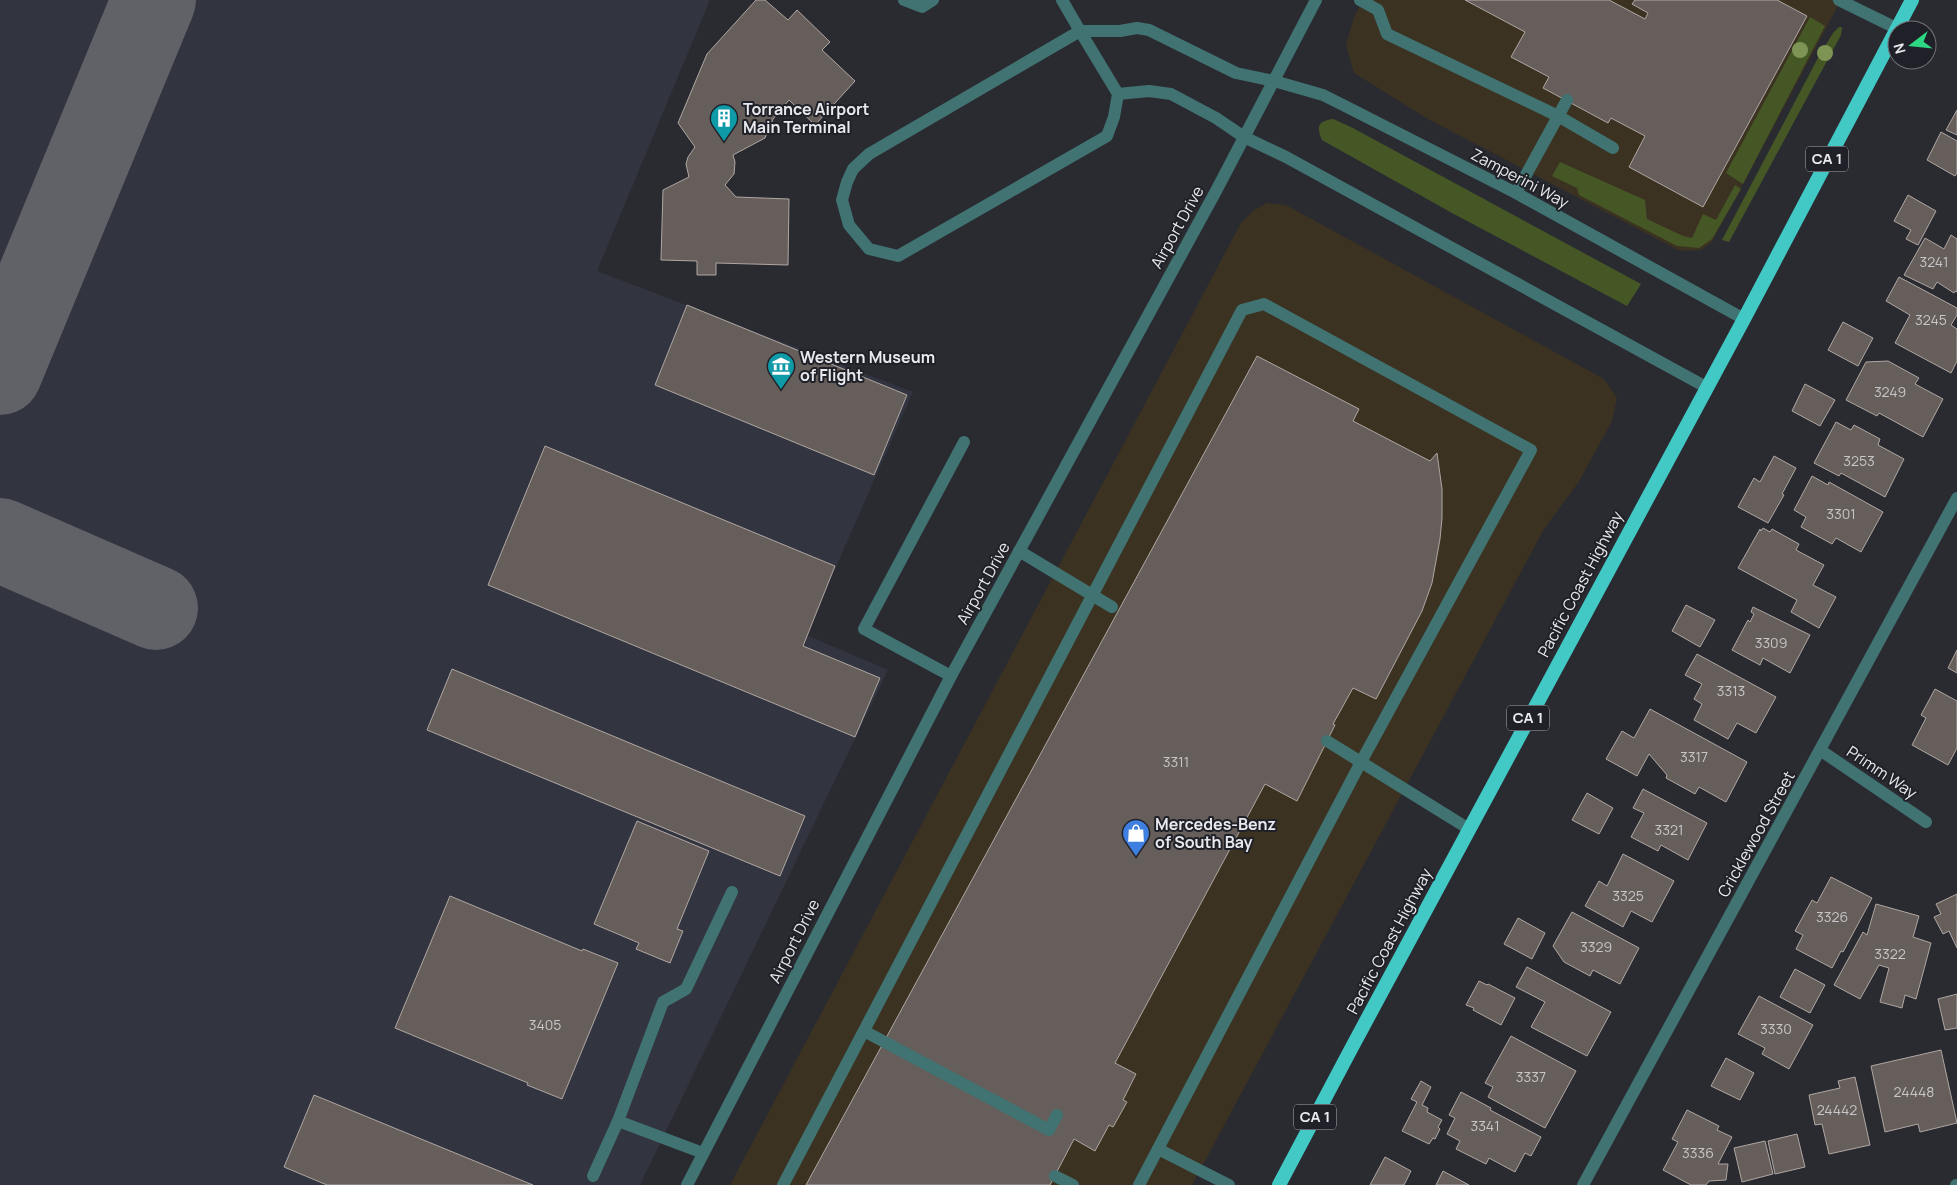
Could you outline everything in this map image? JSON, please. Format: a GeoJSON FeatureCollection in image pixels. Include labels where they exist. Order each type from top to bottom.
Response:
{"type":"FeatureCollection","features":[{"type":"Feature","properties":{"kind":"highway","name":"Pacific Coast Highway"},"geometry":{"type":"LineString","coordinates":[[1901,20],[1912,0]]}},
{"type":"Feature","properties":{"kind":"highway","name":"Pacific Coast Highway"},"geometry":{"type":"LineString","coordinates":[[1280,1185],[1469,828],[1744,319],[1887,45]]}},
{"type":"Feature","properties":{"kind":"street"},"geometry":{"type":"LineString","coordinates":[[904,0],[922,7],[933,0]]}},
{"type":"Feature","properties":{"kind":"street"},"geometry":{"type":"LineString","coordinates":[[1062,0],[1118,94],[1114,117],[1107,136],[898,256],[869,249],[849,225],[842,200],[853,169],[869,154],[1080,31]]}},
{"type":"Feature","properties":{"kind":"street","name":"Airport Drive"},"geometry":{"type":"LineString","coordinates":[[687,1185],[950,676],[1244,137],[1316,0]]}},
{"type":"Feature","properties":{"kind":"street"},"geometry":{"type":"LineString","coordinates":[[1360,0],[1378,10],[1387,34],[1558,116],[1613,148]]}},
{"type":"Feature","properties":{"kind":"street"},"geometry":{"type":"LineString","coordinates":[[1839,0],[1887,24]]}},
{"type":"Feature","properties":{"kind":"street","name":"Zamperini Way"},"geometry":{"type":"LineString","coordinates":[[1080,31],[1120,31],[1137,28],[1149,30],[1236,73],[1274,81],[1329,98],[1516,193],[1744,319]]}},
{"type":"Feature","properties":{"kind":"street"},"geometry":{"type":"LineString","coordinates":[[1118,94],[1149,91],[1171,94],[1216,118],[1244,137],[1286,157],[1706,387]]}},
{"type":"Feature","properties":{"kind":"street"},"geometry":{"type":"LineString","coordinates":[[1516,193],[1567,100]]}},
{"type":"Feature","properties":{"kind":"street"},"geometry":{"type":"LineString","coordinates":[[783,1185],[1242,310],[1264,304],[1531,450],[1362,762],[1139,1185]]}},
{"type":"Feature","properties":{"kind":"street"},"geometry":{"type":"LineString","coordinates":[[950,676],[864,629],[964,442]]}},
{"type":"Feature","properties":{"kind":"street","name":"Cricklewood Street"},"geometry":{"type":"LineString","coordinates":[[1583,1185],[1957,498]]}},
{"type":"Feature","properties":{"kind":"street"},"geometry":{"type":"LineString","coordinates":[[1019,551],[1112,607]]}},
{"type":"Feature","properties":{"kind":"street"},"geometry":{"type":"LineString","coordinates":[[1328,741],[1469,828]]}},
{"type":"Feature","properties":{"kind":"street","name":"Primm Way"},"geometry":{"type":"LineString","coordinates":[[1820,750],[1926,822]]}},
{"type":"Feature","properties":{"kind":"street"},"geometry":{"type":"LineString","coordinates":[[593,1176],[618,1121],[663,1002],[686,989],[732,892]]}},
{"type":"Feature","properties":{"kind":"street"},"geometry":{"type":"LineString","coordinates":[[864,1031],[1049,1130],[1057,1115]]}},
{"type":"Feature","properties":{"kind":"street"},"geometry":{"type":"LineString","coordinates":[[618,1121],[703,1153]]}},
{"type":"Feature","properties":{"kind":"street"},"geometry":{"type":"LineString","coordinates":[[1158,1149],[1229,1185]]}},
{"type":"Feature","properties":{"kind":"street"},"geometry":{"type":"LineString","coordinates":[[1055,1176],[1073,1185]]}},
{"type":"Feature","properties":{"kind":"shaded area"},"geometry":{"type":"Polygon","coordinates":[[[0,0],[710,0],[597,271],[913,392],[806,635],[888,670],[640,1185],[0,1185],[0,0]]]}},
{"type":"Feature","properties":{"kind":"shaded area"},"geometry":{"type":"Polygon","coordinates":[[[1363,0],[1841,0],[1712,242],[1701,250],[1687,251],[1678,250],[1428,119],[1354,73],[1346,45],[1354,17],[1363,0]]]}},
{"type":"Feature","properties":{"kind":"shaded area","name":"Mercedes-Benz of South Bay"},"geometry":{"type":"Polygon","coordinates":[[[1267,203],[1286,205],[1604,379],[1617,398],[1612,421],[1578,483],[1544,529],[1192,1185],[730,1185],[1241,223],[1253,211],[1267,203]]]}},
{"type":"Feature","properties":{"kind":"green space"},"geometry":{"type":"Polygon","coordinates":[[[1810,17],[1825,26],[1743,184],[1726,173],[1810,17]]]}},
{"type":"Feature","properties":{"kind":"green space"},"geometry":{"type":"Polygon","coordinates":[[[1839,27],[1842,27],[1841,35],[1729,242],[1722,240],[1819,56],[1833,33],[1839,27]]]}},
{"type":"Feature","properties":{"kind":"green space"},"geometry":{"type":"Polygon","coordinates":[[[1333,119],[1641,284],[1627,306],[1452,213],[1322,140],[1319,131],[1321,123],[1333,119]]]}},
{"type":"Feature","properties":{"kind":"green space"},"geometry":{"type":"Polygon","coordinates":[[[1560,162],[1645,200],[1647,219],[1683,236],[1692,238],[1703,214],[1716,220],[1735,185],[1741,189],[1712,239],[1699,248],[1677,246],[1579,195],[1577,188],[1552,176],[1560,162]]]}},
{"type":"Feature","properties":{"kind":"building","name":"Torrance Airport Main Terminal"},"geometry":{"type":"Polygon","coordinates":[[[756,0],[765,0],[788,20],[797,10],[830,42],[822,50],[855,81],[815,125],[789,100],[773,119],[765,138],[733,155],[735,162],[734,174],[725,185],[736,197],[789,199],[788,265],[716,263],[716,275],[697,275],[697,261],[661,260],[663,190],[689,177],[686,164],[688,157],[695,147],[678,123],[707,54],[756,0]]]}},
{"type":"Feature","properties":{"kind":"building"},"geometry":{"type":"Polygon","coordinates":[[[1465,0],[1609,0],[1645,19],[1648,13],[1632,4],[1635,0],[1777,0],[1807,16],[1703,207],[1629,167],[1645,136],[1611,118],[1608,123],[1543,88],[1549,77],[1511,57],[1525,32],[1465,0]]]}},
{"type":"Feature","properties":{"kind":"building"},"geometry":{"type":"Polygon","coordinates":[[[1957,110],[1957,135],[1946,130],[1957,110]]]}},
{"type":"Feature","properties":{"kind":"building"},"geometry":{"type":"Polygon","coordinates":[[[1941,132],[1957,141],[1957,173],[1955,176],[1927,160],[1941,132]]]}},
{"type":"Feature","properties":{"kind":"building"},"geometry":{"type":"Polygon","coordinates":[[[1908,195],[1936,211],[1918,245],[1906,239],[1911,230],[1894,221],[1908,195]]]}},
{"type":"Feature","properties":{"kind":"building"},"geometry":{"type":"Polygon","coordinates":[[[1951,235],[1957,239],[1957,292],[1955,291],[1954,293],[1937,282],[1933,289],[1904,275],[1925,238],[1944,249],[1951,235]]]}},
{"type":"Feature","properties":{"kind":"building"},"geometry":{"type":"Polygon","coordinates":[[[1899,277],[1957,308],[1957,315],[1951,325],[1957,329],[1957,361],[1951,373],[1895,343],[1910,315],[1886,301],[1899,277]]]}},
{"type":"Feature","properties":{"kind":"building","name":"Western Museum of Flight"},"geometry":{"type":"Polygon","coordinates":[[[687,305],[907,395],[874,475],[655,385],[687,305]]]}},
{"type":"Feature","properties":{"kind":"building"},"geometry":{"type":"Polygon","coordinates":[[[1843,322],[1873,338],[1858,366],[1828,350],[1843,322]]]}},
{"type":"Feature","properties":{"kind":"building"},"geometry":{"type":"Polygon","coordinates":[[[1257,356],[1359,409],[1353,421],[1430,461],[1437,453],[1442,489],[1442,518],[1432,583],[1422,611],[1376,699],[1353,688],[1333,724],[1335,725],[1297,801],[1265,784],[1115,1063],[1136,1074],[1123,1100],[1127,1102],[1113,1127],[1109,1125],[1095,1151],[1074,1139],[1050,1185],[806,1185],[1257,356]]]}},
{"type":"Feature","properties":{"kind":"building"},"geometry":{"type":"Polygon","coordinates":[[[1888,361],[1919,378],[1915,384],[1943,399],[1923,437],[1879,413],[1877,416],[1846,400],[1866,362],[1888,361]]]}},
{"type":"Feature","properties":{"kind":"building"},"geometry":{"type":"Polygon","coordinates":[[[1805,384],[1835,400],[1820,426],[1792,411],[1805,384]]]}},
{"type":"Feature","properties":{"kind":"building"},"geometry":{"type":"Polygon","coordinates":[[[1836,422],[1851,430],[1854,425],[1880,439],[1878,445],[1904,459],[1885,497],[1841,473],[1839,476],[1814,463],[1836,422]]]}},
{"type":"Feature","properties":{"kind":"building"},"geometry":{"type":"Polygon","coordinates":[[[545,446],[835,566],[803,646],[880,678],[855,737],[488,585],[545,446]]]}},
{"type":"Feature","properties":{"kind":"building"},"geometry":{"type":"Polygon","coordinates":[[[1774,456],[1796,468],[1782,494],[1784,495],[1768,523],[1738,507],[1754,478],[1760,482],[1774,456]]]}},
{"type":"Feature","properties":{"kind":"building"},"geometry":{"type":"Polygon","coordinates":[[[1812,476],[1828,485],[1829,482],[1883,512],[1861,552],[1836,538],[1832,544],[1801,527],[1806,517],[1794,510],[1812,476]]]}},
{"type":"Feature","properties":{"kind":"building"},"geometry":{"type":"Polygon","coordinates":[[[1763,528],[1770,532],[1772,529],[1799,544],[1796,550],[1824,565],[1813,585],[1836,597],[1819,628],[1791,612],[1797,600],[1738,568],[1760,529],[1761,531],[1763,528]]]}},
{"type":"Feature","properties":{"kind":"building"},"geometry":{"type":"Polygon","coordinates":[[[1686,605],[1715,620],[1700,647],[1672,631],[1686,605]]]}},
{"type":"Feature","properties":{"kind":"building"},"geometry":{"type":"Polygon","coordinates":[[[1753,607],[1810,635],[1790,673],[1763,658],[1760,665],[1732,650],[1748,620],[1750,622],[1754,614],[1751,612],[1753,607]]]}},
{"type":"Feature","properties":{"kind":"building"},"geometry":{"type":"Polygon","coordinates":[[[1957,650],[1957,673],[1948,668],[1957,650]]]}},
{"type":"Feature","properties":{"kind":"building"},"geometry":{"type":"Polygon","coordinates":[[[1697,654],[1776,697],[1756,733],[1737,723],[1728,739],[1694,720],[1702,704],[1694,699],[1702,684],[1685,675],[1697,654]]]}},
{"type":"Feature","properties":{"kind":"building"},"geometry":{"type":"Polygon","coordinates":[[[452,669],[805,816],[780,876],[427,730],[452,669]]]}},
{"type":"Feature","properties":{"kind":"building"},"geometry":{"type":"Polygon","coordinates":[[[1935,689],[1957,701],[1957,748],[1948,765],[1912,745],[1926,718],[1921,715],[1935,689]]]}},
{"type":"Feature","properties":{"kind":"building"},"geometry":{"type":"Polygon","coordinates":[[[1650,709],[1747,762],[1726,802],[1699,787],[1695,794],[1666,778],[1667,775],[1649,754],[1637,776],[1606,759],[1622,731],[1634,738],[1650,709]]]}},
{"type":"Feature","properties":{"kind":"building"},"geometry":{"type":"Polygon","coordinates":[[[1643,789],[1707,823],[1688,860],[1661,845],[1658,851],[1631,837],[1644,813],[1633,808],[1643,789]]]}},
{"type":"Feature","properties":{"kind":"building"},"geometry":{"type":"Polygon","coordinates":[[[1587,793],[1613,808],[1599,834],[1572,820],[1587,793]]]}},
{"type":"Feature","properties":{"kind":"building"},"geometry":{"type":"Polygon","coordinates":[[[637,821],[709,851],[677,929],[683,931],[670,963],[636,949],[639,943],[594,924],[637,821]]]}},
{"type":"Feature","properties":{"kind":"building"},"geometry":{"type":"Polygon","coordinates":[[[1623,854],[1674,881],[1652,922],[1631,911],[1623,927],[1585,906],[1599,881],[1607,886],[1623,854]]]}},
{"type":"Feature","properties":{"kind":"building"},"geometry":{"type":"Polygon","coordinates":[[[1831,877],[1872,898],[1843,952],[1841,951],[1832,968],[1796,949],[1803,935],[1795,931],[1812,900],[1817,903],[1831,877]]]}},
{"type":"Feature","properties":{"kind":"building"},"geometry":{"type":"Polygon","coordinates":[[[1957,894],[1957,948],[1949,931],[1943,934],[1934,917],[1941,914],[1936,904],[1957,894]]]}},
{"type":"Feature","properties":{"kind":"building"},"geometry":{"type":"Polygon","coordinates":[[[450,896],[582,951],[583,949],[618,963],[562,1099],[395,1028],[450,896]]]}},
{"type":"Feature","properties":{"kind":"building"},"geometry":{"type":"Polygon","coordinates":[[[1876,904],[1919,916],[1913,937],[1931,943],[1916,999],[1905,995],[1902,1008],[1880,1002],[1889,968],[1879,965],[1860,999],[1834,985],[1863,932],[1867,935],[1876,904]]]}},
{"type":"Feature","properties":{"kind":"building"},"geometry":{"type":"Polygon","coordinates":[[[1572,912],[1639,948],[1620,984],[1593,970],[1590,976],[1564,962],[1553,946],[1572,912]]]}},
{"type":"Feature","properties":{"kind":"building"},"geometry":{"type":"Polygon","coordinates":[[[1518,918],[1545,933],[1532,959],[1504,944],[1518,918]]]}},
{"type":"Feature","properties":{"kind":"building"},"geometry":{"type":"Polygon","coordinates":[[[1527,967],[1611,1012],[1587,1056],[1531,1027],[1545,1002],[1516,987],[1527,967]]]}},
{"type":"Feature","properties":{"kind":"building"},"geometry":{"type":"Polygon","coordinates":[[[1795,969],[1825,985],[1810,1013],[1780,997],[1795,969]]]}},
{"type":"Feature","properties":{"kind":"building"},"geometry":{"type":"Polygon","coordinates":[[[1479,981],[1515,998],[1501,1025],[1466,1005],[1479,981]]]}},
{"type":"Feature","properties":{"kind":"building"},"geometry":{"type":"Polygon","coordinates":[[[1957,994],[1957,1028],[1945,1030],[1938,999],[1957,994]]]}},
{"type":"Feature","properties":{"kind":"building"},"geometry":{"type":"Polygon","coordinates":[[[1759,996],[1813,1025],[1789,1069],[1762,1054],[1765,1048],[1738,1034],[1759,996]]]}},
{"type":"Feature","properties":{"kind":"building"},"geometry":{"type":"Polygon","coordinates":[[[1511,1036],[1576,1071],[1545,1128],[1488,1097],[1493,1087],[1485,1083],[1511,1036]]]}},
{"type":"Feature","properties":{"kind":"building"},"geometry":{"type":"Polygon","coordinates":[[[1941,1050],[1957,1123],[1920,1132],[1918,1124],[1885,1132],[1871,1066],[1941,1050]]]}},
{"type":"Feature","properties":{"kind":"building"},"geometry":{"type":"Polygon","coordinates":[[[1726,1058],[1754,1073],[1740,1100],[1711,1086],[1726,1058]]]}},
{"type":"Feature","properties":{"kind":"building"},"geometry":{"type":"Polygon","coordinates":[[[1855,1077],[1870,1145],[1829,1154],[1822,1124],[1815,1125],[1809,1095],[1840,1088],[1838,1081],[1855,1077]]]}},
{"type":"Feature","properties":{"kind":"building"},"geometry":{"type":"Polygon","coordinates":[[[1421,1081],[1431,1087],[1422,1105],[1428,1108],[1427,1112],[1442,1120],[1435,1139],[1433,1138],[1429,1144],[1402,1131],[1417,1102],[1411,1099],[1421,1081]]]}},
{"type":"Feature","properties":{"kind":"building"},"geometry":{"type":"Polygon","coordinates":[[[1461,1092],[1541,1137],[1531,1156],[1525,1153],[1515,1172],[1489,1158],[1486,1164],[1456,1149],[1460,1141],[1447,1134],[1455,1118],[1449,1115],[1461,1092]]]}},
{"type":"Feature","properties":{"kind":"building"},"geometry":{"type":"Polygon","coordinates":[[[314,1095],[533,1185],[327,1185],[284,1167],[314,1095]]]}},
{"type":"Feature","properties":{"kind":"building"},"geometry":{"type":"Polygon","coordinates":[[[1687,1110],[1719,1126],[1717,1130],[1732,1137],[1718,1164],[1728,1164],[1726,1180],[1709,1181],[1706,1185],[1691,1185],[1663,1170],[1678,1142],[1672,1139],[1687,1110]]]}},
{"type":"Feature","properties":{"kind":"building"},"geometry":{"type":"Polygon","coordinates":[[[1797,1134],[1805,1167],[1775,1174],[1768,1141],[1797,1134]]]}},
{"type":"Feature","properties":{"kind":"building"},"geometry":{"type":"Polygon","coordinates":[[[1765,1141],[1773,1174],[1742,1182],[1734,1148],[1765,1141]]]}},
{"type":"Feature","properties":{"kind":"building"},"geometry":{"type":"Polygon","coordinates":[[[1385,1157],[1411,1171],[1404,1185],[1370,1185],[1385,1157]]]}},
{"type":"Feature","properties":{"kind":"building"},"geometry":{"type":"Polygon","coordinates":[[[1443,1171],[1469,1185],[1436,1185],[1443,1171]]]}},
{"type":"Feature","properties":{"kind":"taxiway"},"geometry":{"type":"LineString","coordinates":[[0,373],[154,0]]}},
{"type":"Feature","properties":{"kind":"taxiway"},"geometry":{"type":"LineString","coordinates":[[0,540],[156,608]]}},
{"type":"Feature","properties":{"kind":"place","name":"Torrance Airport Main Terminal"},"geometry":{"type":"Point","coordinates":[724,142]}},
{"type":"Feature","properties":{"kind":"place","name":"Western Museum of Flight"},"geometry":{"type":"Point","coordinates":[781,390]}},
{"type":"Feature","properties":{"kind":"place","name":"Mercedes-Benz of South Bay"},"geometry":{"type":"Point","coordinates":[1136,857]}}]}
